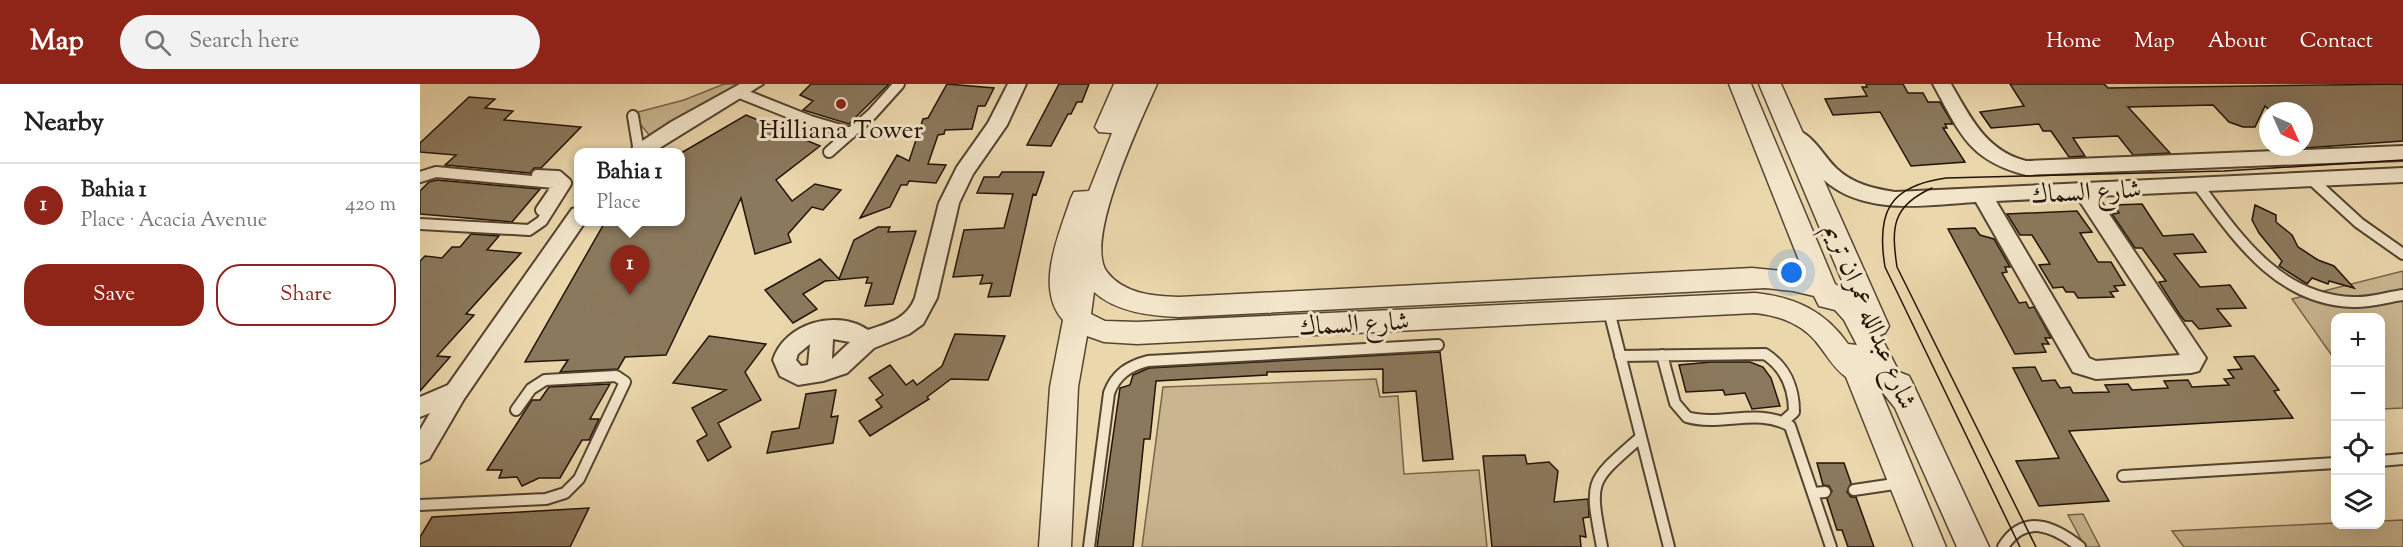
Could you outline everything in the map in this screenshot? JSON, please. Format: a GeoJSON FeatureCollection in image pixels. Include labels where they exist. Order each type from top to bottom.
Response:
{"type":"FeatureCollection","features":[{"type":"Feature","properties":{"kind":"street"},"geometry":{"type":"LineString","coordinates":[[865,342],[861,337],[848,331],[822,330],[795,341],[783,358],[785,369],[790,373],[803,376],[819,373],[847,361],[865,342],[904,327],[923,308],[949,203],[964,172],[997,125],[1017,84]]}},
{"type":"Feature","properties":{"kind":"street"},"geometry":{"type":"LineString","coordinates":[[1078,319],[1066,305],[1061,288],[1070,240],[1087,185],[1125,84]]}},
{"type":"Feature","properties":{"kind":"street"},"geometry":{"type":"LineString","coordinates":[[1055,547],[1064,387],[1078,319],[1088,252],[1104,183],[1146,84]]}},
{"type":"Feature","properties":{"kind":"street","name":"شارع عبدالله عمران تريم"},"geometry":{"type":"LineString","coordinates":[[1740,84],[1930,547]]}},
{"type":"Feature","properties":{"kind":"street","name":"شارع عبدالله عمران تريم"},"geometry":{"type":"LineString","coordinates":[[1770,84],[1906,400],[1973,547]]}},
{"type":"Feature","properties":{"kind":"street"},"geometry":{"type":"LineString","coordinates":[[1942,84],[1980,147],[2004,163],[2036,169],[2403,153]]}},
{"type":"Feature","properties":{"kind":"street"},"geometry":{"type":"LineString","coordinates":[[646,148],[678,126],[747,88]]}},
{"type":"Feature","properties":{"kind":"street","name":"شارع السماك"},"geometry":{"type":"LineString","coordinates":[[1792,134],[1809,146],[1827,172],[1858,190],[1895,199],[2403,175]]}},
{"type":"Feature","properties":{"kind":"street"},"geometry":{"type":"LineString","coordinates":[[1983,196],[2081,365],[2096,370],[2191,364],[2194,358],[2083,191]]}},
{"type":"Feature","properties":{"kind":"street"},"geometry":{"type":"LineString","coordinates":[[420,452],[428,428],[456,393],[574,221]]}},
{"type":"Feature","properties":{"kind":"street"},"geometry":{"type":"LineString","coordinates":[[1752,278],[1784,267],[1794,258],[1800,246],[1801,232]]}},
{"type":"Feature","properties":{"kind":"street","name":"شارع السماك"},"geometry":{"type":"LineString","coordinates":[[1088,252],[1091,267],[1099,280],[1114,293],[1134,302],[1160,306],[1752,278],[1788,280],[1825,292],[1846,304],[1854,313],[1886,379],[1906,400]]}},
{"type":"Feature","properties":{"kind":"street","name":"شارع السماك"},"geometry":{"type":"LineString","coordinates":[[1078,319],[1097,330],[1137,333],[1772,304],[1804,316],[1817,326],[1841,357],[1857,370]]}},
{"type":"Feature","properties":{"kind":"street"},"geometry":{"type":"LineString","coordinates":[[819,373],[822,330]]}},
{"type":"Feature","properties":{"kind":"street"},"geometry":{"type":"LineString","coordinates":[[1064,387],[1070,375],[1087,356],[1117,339],[1137,333]]}},
{"type":"Feature","properties":{"kind":"street"},"geometry":{"type":"LineString","coordinates":[[420,407],[456,393]]}},
{"type":"Feature","properties":{"kind":"lane"},"geometry":{"type":"LineString","coordinates":[[829,152],[899,84]]}},
{"type":"Feature","properties":{"kind":"lane"},"geometry":{"type":"LineString","coordinates":[[747,88],[810,121],[851,133]]}},
{"type":"Feature","properties":{"kind":"lane"},"geometry":{"type":"LineString","coordinates":[[633,116],[638,148]]}},
{"type":"Feature","properties":{"kind":"lane"},"geometry":{"type":"LineString","coordinates":[[420,177],[436,172],[555,183],[554,191],[541,210]]}},
{"type":"Feature","properties":{"kind":"lane"},"geometry":{"type":"LineString","coordinates":[[420,224],[529,230],[542,221],[566,183],[558,176],[537,175]]}},
{"type":"Feature","properties":{"kind":"lane"},"geometry":{"type":"LineString","coordinates":[[2311,179],[2359,223],[2403,254]]}},
{"type":"Feature","properties":{"kind":"lane"},"geometry":{"type":"LineString","coordinates":[[2198,185],[2255,260],[2292,286],[2338,301],[2354,302],[2403,295]]}},
{"type":"Feature","properties":{"kind":"lane"},"geometry":{"type":"LineString","coordinates":[[1609,311],[1670,547]]}},
{"type":"Feature","properties":{"kind":"lane"},"geometry":{"type":"LineString","coordinates":[[1089,547],[1109,393],[1118,375],[1127,368],[1148,361],[1438,345]]}},
{"type":"Feature","properties":{"kind":"lane"},"geometry":{"type":"LineString","coordinates":[[1620,356],[1756,353],[1774,358],[1781,364],[1795,404],[1794,412],[1785,420]]}},
{"type":"Feature","properties":{"kind":"lane"},"geometry":{"type":"LineString","coordinates":[[1662,355],[1676,405],[1685,416],[1701,420],[1769,417],[1785,420],[1790,426],[1819,492],[1831,547]]}},
{"type":"Feature","properties":{"kind":"lane"},"geometry":{"type":"LineString","coordinates":[[420,505],[546,499],[566,493],[579,479],[624,387],[624,382],[616,376],[545,380],[531,388],[516,410]]}},
{"type":"Feature","properties":{"kind":"lane"},"geometry":{"type":"LineString","coordinates":[[1602,547],[1593,494],[1595,484],[1606,470],[1641,437]]}},
{"type":"Feature","properties":{"kind":"lane"},"geometry":{"type":"LineString","coordinates":[[2385,461],[2403,459]]}},
{"type":"Feature","properties":{"kind":"lane"},"geometry":{"type":"LineString","coordinates":[[2123,476],[2331,464]]}},
{"type":"Feature","properties":{"kind":"lane"},"geometry":{"type":"LineString","coordinates":[[1854,490],[1904,483]]}},
{"type":"Feature","properties":{"kind":"lane"},"geometry":{"type":"LineString","coordinates":[[2003,547],[2012,532],[2025,526],[2040,526],[2055,530],[2080,547]]}},
{"type":"Feature","properties":{"kind":"shaded area"},"geometry":{"type":"Polygon","coordinates":[[[724,84],[742,84],[650,136],[640,124],[638,112],[684,100],[724,84]]]}},
{"type":"Feature","properties":{"kind":"shaded area"},"geometry":{"type":"Polygon","coordinates":[[[2403,271],[2403,408],[2385,409],[2385,313],[2331,313],[2331,354],[2292,299],[2403,271]]]}},
{"type":"Feature","properties":{"kind":"shaded area"},"geometry":{"type":"Polygon","coordinates":[[[1376,379],[1380,397],[1398,396],[1404,474],[1479,470],[1487,547],[1142,547],[1163,387],[1376,379]]]}},
{"type":"Feature","properties":{"kind":"shaded area"},"geometry":{"type":"Polygon","coordinates":[[[2083,514],[2100,547],[2085,547],[2068,515],[2083,514]]]}},
{"type":"Feature","properties":{"kind":"shaded area"},"geometry":{"type":"Polygon","coordinates":[[[2403,520],[2403,547],[2184,547],[2172,531],[2331,523],[2331,529],[2385,529],[2385,521],[2403,520]]]}},
{"type":"Feature","properties":{"kind":"building","name":"Hilliana Tower"},"geometry":{"type":"Polygon","coordinates":[[[811,84],[889,84],[849,124],[803,110],[813,101],[800,95],[811,84]]]}},
{"type":"Feature","properties":{"kind":"building"},"geometry":{"type":"Polygon","coordinates":[[[947,84],[994,88],[985,106],[978,106],[972,129],[945,130],[944,134],[938,135],[928,164],[946,165],[936,183],[909,181],[907,185],[901,185],[890,207],[860,218],[897,155],[909,161],[923,119],[928,118],[947,84]]]}},
{"type":"Feature","properties":{"kind":"building"},"geometry":{"type":"Polygon","coordinates":[[[1059,84],[1089,84],[1082,102],[1077,102],[1071,114],[1068,114],[1051,146],[1027,145],[1059,84]]]}},
{"type":"Feature","properties":{"kind":"building"},"geometry":{"type":"Polygon","coordinates":[[[1866,84],[1903,84],[1908,93],[1923,93],[1928,102],[1940,102],[1953,124],[1945,124],[1947,128],[1943,128],[1965,162],[1911,166],[1880,112],[1833,115],[1825,99],[1867,96],[1862,87],[1867,87],[1866,84]]]}},
{"type":"Feature","properties":{"kind":"building"},"geometry":{"type":"Polygon","coordinates":[[[2010,84],[2104,84],[2108,88],[2403,84],[2403,141],[2313,147],[2313,102],[2259,102],[2259,119],[2255,127],[2243,127],[2229,122],[2213,105],[2128,107],[2170,153],[2133,155],[2118,136],[2073,138],[2085,156],[2069,157],[2051,131],[2043,131],[2039,124],[1991,128],[1980,112],[2024,106],[2010,84]]]}},
{"type":"Feature","properties":{"kind":"building"},"geometry":{"type":"Polygon","coordinates":[[[469,97],[495,99],[485,108],[513,111],[504,120],[581,127],[541,168],[534,168],[530,173],[445,165],[456,155],[420,152],[420,143],[469,97]]]}},
{"type":"Feature","properties":{"kind":"building"},"geometry":{"type":"Polygon","coordinates":[[[746,115],[820,146],[776,180],[792,201],[815,184],[841,190],[823,210],[812,207],[788,234],[791,242],[755,254],[741,198],[666,355],[625,357],[618,369],[560,372],[568,360],[525,362],[603,226],[685,226],[685,151],[746,115]]]}},
{"type":"Feature","properties":{"kind":"building"},"geometry":{"type":"Polygon","coordinates":[[[1002,172],[1044,172],[1036,195],[1033,194],[1010,296],[988,297],[992,283],[980,284],[983,275],[953,277],[964,230],[1004,228],[1013,194],[977,193],[984,177],[999,177],[1002,172]]]}},
{"type":"Feature","properties":{"kind":"building"},"geometry":{"type":"Polygon","coordinates":[[[437,180],[540,189],[512,222],[420,214],[420,191],[429,182],[437,180]]]}},
{"type":"Feature","properties":{"kind":"building"},"geometry":{"type":"Polygon","coordinates":[[[2142,204],[2163,236],[2193,234],[2206,252],[2174,254],[2200,287],[2230,285],[2246,308],[2217,309],[2231,326],[2199,329],[2192,321],[2185,321],[2180,315],[2159,282],[2166,281],[2142,248],[2135,248],[2112,214],[2119,213],[2114,205],[2142,204]]]}},
{"type":"Feature","properties":{"kind":"building"},"geometry":{"type":"Polygon","coordinates":[[[2255,205],[2276,215],[2276,222],[2292,235],[2298,247],[2318,260],[2334,266],[2354,288],[2329,281],[2328,284],[2312,278],[2307,284],[2279,266],[2282,261],[2259,233],[2252,220],[2255,205]]]}},
{"type":"Feature","properties":{"kind":"building"},"geometry":{"type":"Polygon","coordinates":[[[2077,211],[2092,232],[2080,233],[2098,262],[2111,262],[2125,285],[2114,286],[2118,291],[2110,292],[2114,297],[2078,298],[2074,292],[2066,292],[2063,287],[2053,288],[2039,265],[2050,264],[2032,235],[2020,235],[2007,214],[2077,211]]]}},
{"type":"Feature","properties":{"kind":"building"},"geometry":{"type":"Polygon","coordinates":[[[878,227],[890,227],[888,232],[916,231],[893,304],[865,306],[872,283],[866,283],[868,277],[825,281],[803,294],[817,309],[793,323],[765,290],[820,259],[839,279],[854,240],[878,227]]]}},
{"type":"Feature","properties":{"kind":"building"},"geometry":{"type":"Polygon","coordinates":[[[1975,228],[1980,235],[1994,239],[2010,267],[2005,267],[2007,272],[2002,273],[2019,303],[2026,302],[2029,308],[2034,307],[2051,338],[2045,338],[2049,344],[2042,344],[2046,352],[2015,354],[1948,229],[1975,228]]]}},
{"type":"Feature","properties":{"kind":"building"},"geometry":{"type":"Polygon","coordinates":[[[471,234],[499,236],[487,250],[521,253],[466,314],[474,315],[437,356],[450,357],[420,391],[420,261],[425,256],[442,258],[452,247],[460,247],[471,234]]]}},
{"type":"Feature","properties":{"kind":"building"},"geometry":{"type":"Polygon","coordinates":[[[955,334],[1005,336],[988,380],[951,379],[927,397],[929,399],[870,436],[859,421],[882,407],[876,400],[883,395],[869,378],[890,365],[906,385],[913,380],[917,385],[942,366],[955,334]]]}},
{"type":"Feature","properties":{"kind":"building"},"geometry":{"type":"Polygon","coordinates":[[[709,336],[766,344],[745,372],[761,400],[718,423],[731,447],[708,461],[697,441],[707,435],[692,408],[726,390],[673,383],[709,336]]]}},
{"type":"Feature","properties":{"kind":"building"},"geometry":{"type":"Polygon","coordinates":[[[1440,352],[1453,459],[1423,461],[1416,391],[1383,393],[1383,369],[1267,372],[1267,375],[1156,381],[1150,439],[1144,439],[1133,547],[1097,547],[1120,388],[1130,385],[1133,375],[1149,368],[1440,352]]]}},
{"type":"Feature","properties":{"kind":"building"},"geometry":{"type":"Polygon","coordinates":[[[2254,356],[2279,390],[2274,391],[2293,418],[2069,431],[2109,501],[2039,506],[2016,461],[2059,458],[2013,368],[2035,367],[2042,381],[2055,380],[2060,388],[2070,387],[2073,393],[2109,392],[2105,385],[2128,384],[2132,390],[2168,388],[2164,381],[2188,380],[2192,387],[2229,385],[2224,379],[2234,378],[2228,370],[2242,369],[2234,357],[2254,356]]]}},
{"type":"Feature","properties":{"kind":"building"},"geometry":{"type":"Polygon","coordinates":[[[1750,362],[1763,367],[1771,378],[1780,406],[1752,409],[1745,393],[1725,395],[1723,390],[1686,392],[1679,365],[1750,362]]]}},
{"type":"Feature","properties":{"kind":"building"},"geometry":{"type":"Polygon","coordinates":[[[610,384],[590,419],[599,419],[589,440],[582,440],[560,478],[539,478],[522,486],[517,477],[499,478],[502,470],[487,470],[532,400],[540,400],[549,387],[610,384]]]}},
{"type":"Feature","properties":{"kind":"building"},"geometry":{"type":"Polygon","coordinates":[[[836,390],[831,417],[838,416],[833,443],[767,453],[772,432],[799,428],[806,394],[836,390]]]}},
{"type":"Feature","properties":{"kind":"building"},"geometry":{"type":"Polygon","coordinates":[[[1525,455],[1527,464],[1549,462],[1558,471],[1554,502],[1588,499],[1589,517],[1583,518],[1586,537],[1580,536],[1581,547],[1492,547],[1483,456],[1525,455]]]}},
{"type":"Feature","properties":{"kind":"building"},"geometry":{"type":"Polygon","coordinates":[[[1817,463],[1844,463],[1851,483],[1847,492],[1851,497],[1856,497],[1874,547],[1848,547],[1842,530],[1837,530],[1827,499],[1832,491],[1829,486],[1823,485],[1817,463]]]}},
{"type":"Feature","properties":{"kind":"building"},"geometry":{"type":"Polygon","coordinates":[[[589,508],[570,547],[420,547],[420,537],[432,517],[589,508]]]}},
{"type":"Feature","properties":{"kind":"tram line"},"geometry":{"type":"LineString","coordinates":[[2020,547],[1885,267],[1883,248],[1885,217],[1899,195],[1927,182],[1946,178],[2224,171],[2403,160]]}},
{"type":"Feature","properties":{"kind":"tram line"},"geometry":{"type":"LineString","coordinates":[[1932,188],[1909,202],[1897,219],[1894,240],[1897,267],[2036,547]]}},
{"type":"Feature","properties":{"kind":"place","name":"Hilliana Tower"},"geometry":{"type":"Point","coordinates":[841,104]}},
{"type":"Feature","properties":{"kind":"place","name":"Bahia 1"},"geometry":{"type":"Point","coordinates":[630,295]}}]}
